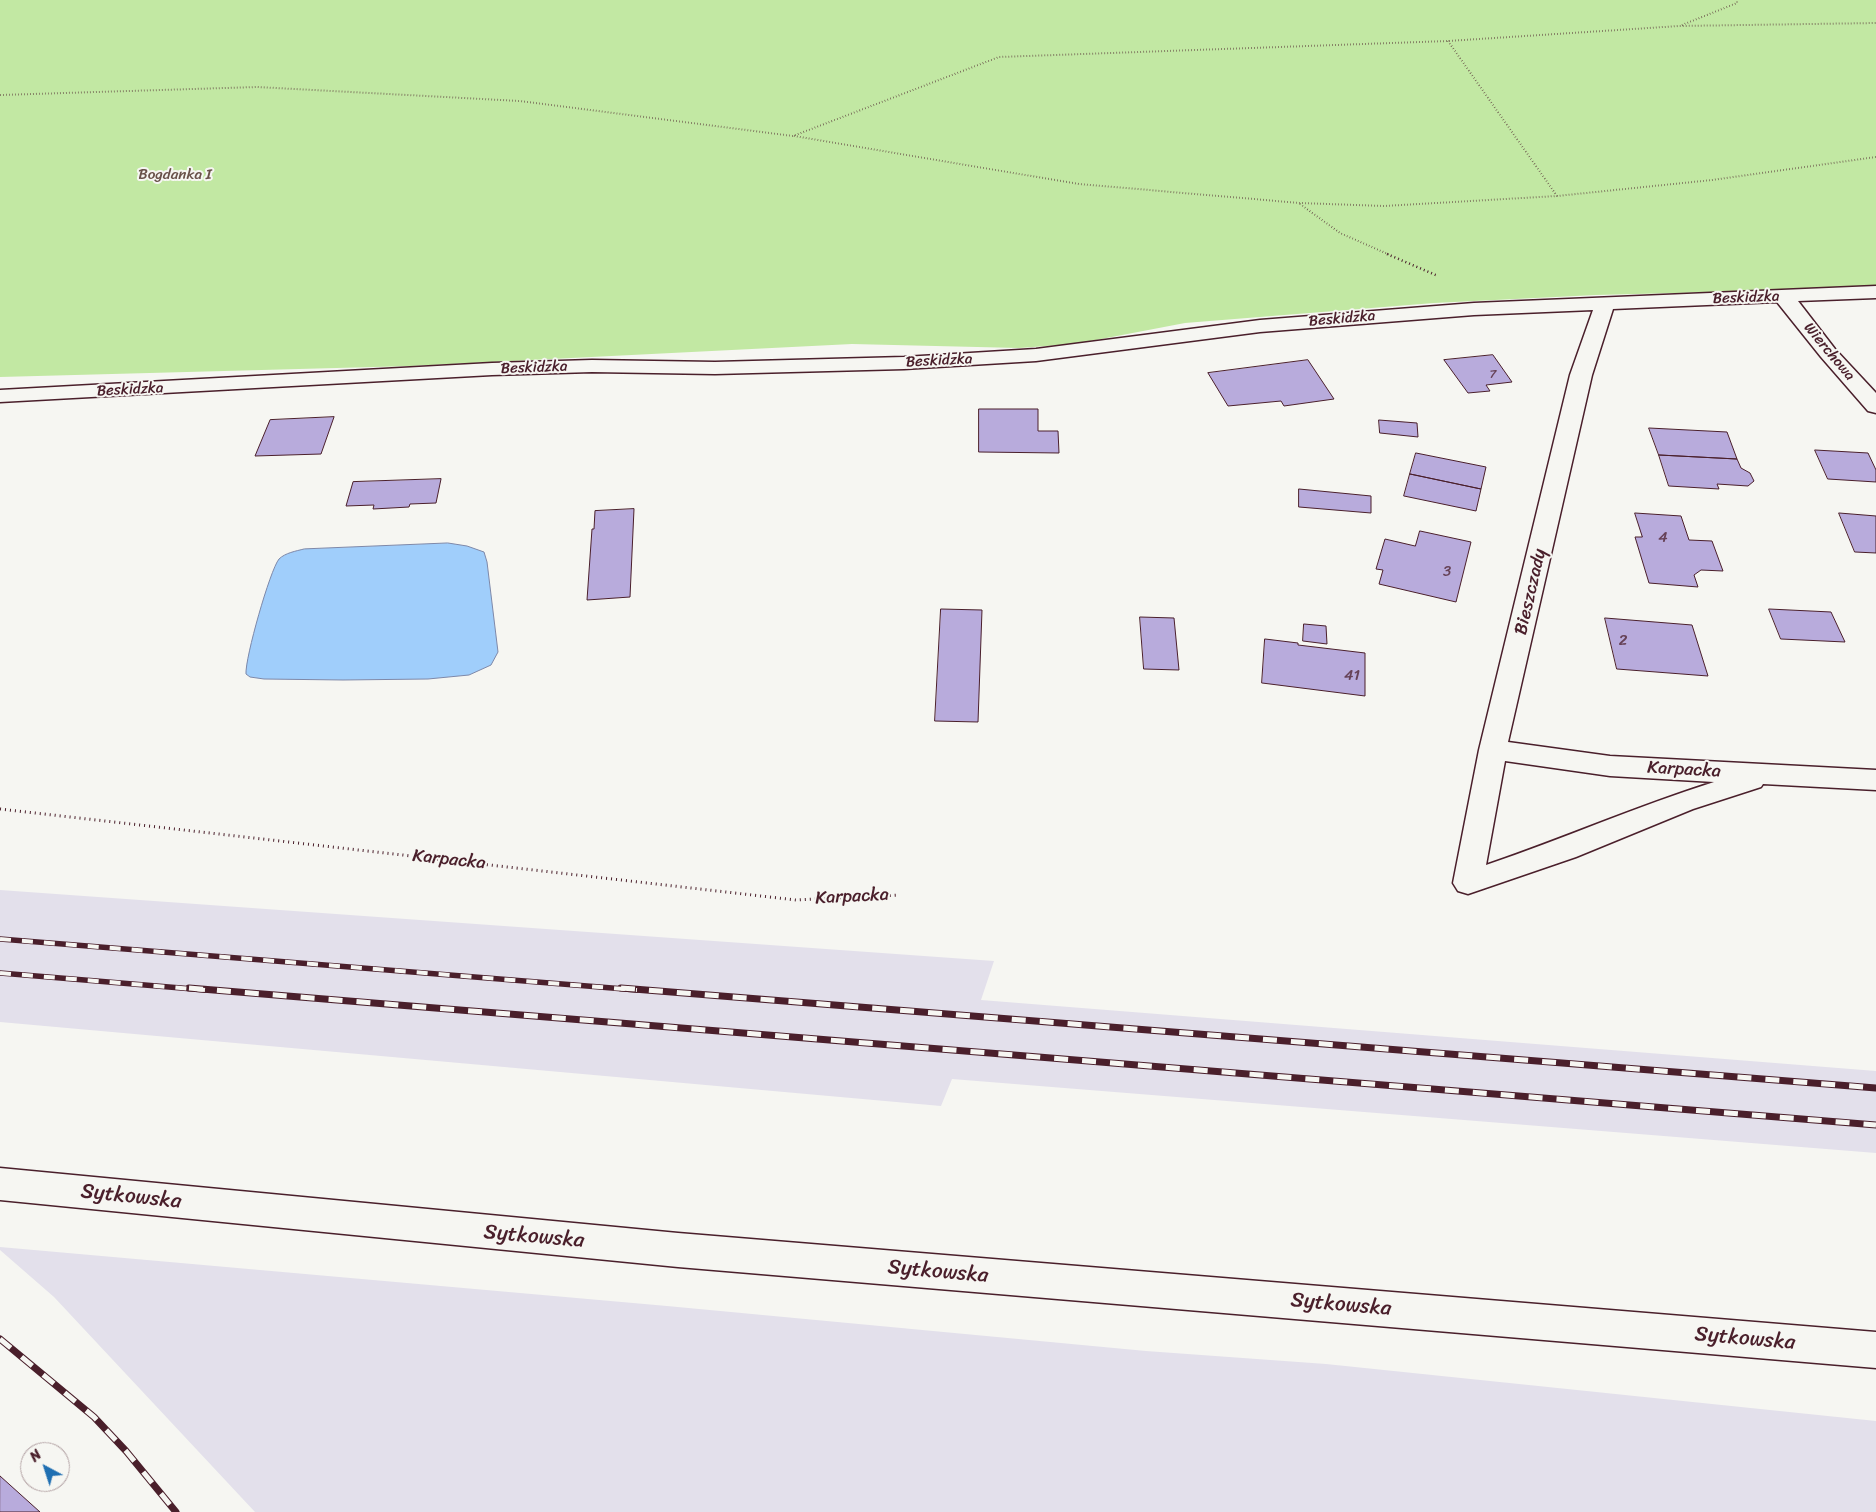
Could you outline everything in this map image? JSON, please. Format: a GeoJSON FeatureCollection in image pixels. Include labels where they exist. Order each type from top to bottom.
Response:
{"type":"FeatureCollection","features":[{"type":"Feature","properties":{"kind":"street","name":"Beskidzka"},"geometry":{"type":"LineString","coordinates":[[0,396],[492,369],[592,366],[715,368],[914,363],[1036,355],[1260,326],[1474,309],[1876,292]]}},
{"type":"Feature","properties":{"kind":"street","name":"Wierchowa"},"geometry":{"type":"LineString","coordinates":[[1783,296],[1828,353],[1876,406]]}},
{"type":"Feature","properties":{"kind":"street","name":"Bieszczady"},"geometry":{"type":"LineString","coordinates":[[1605,304],[1581,375],[1493,750],[1468,883],[1566,849],[1683,802],[1764,775]]}},
{"type":"Feature","properties":{"kind":"street","name":"Karpacka"},"geometry":{"type":"LineString","coordinates":[[1493,750],[1610,766],[1876,780]]}},
{"type":"Feature","properties":{"kind":"street","name":"Sytkowska"},"geometry":{"type":"LineString","coordinates":[[0,1184],[678,1250],[1876,1350]]}},
{"type":"Feature","properties":{"kind":"path"},"geometry":{"type":"LineString","coordinates":[[1679,26],[1737,3],[1737,0]]}},
{"type":"Feature","properties":{"kind":"path"},"geometry":{"type":"LineString","coordinates":[[793,136],[999,57],[1448,41],[1679,26],[1876,23]]}},
{"type":"Feature","properties":{"kind":"path"},"geometry":{"type":"LineString","coordinates":[[1448,41],[1557,196]]}},
{"type":"Feature","properties":{"kind":"path"},"geometry":{"type":"LineString","coordinates":[[0,96],[257,87],[520,101],[793,136],[1079,184],[1300,203],[1384,206],[1557,196],[1712,180],[1876,157]]}},
{"type":"Feature","properties":{"kind":"path"},"geometry":{"type":"LineString","coordinates":[[1300,203],[1340,233],[1461,286],[1474,309]]}},
{"type":"Feature","properties":{"kind":"path","name":"Karpacka"},"geometry":{"type":"LineString","coordinates":[[0,809],[796,900],[899,895]]}},
{"type":"Feature","properties":{"kind":"shaded area"},"geometry":{"type":"Polygon","coordinates":[[[0,890],[994,961],[981,1000],[1876,1071],[1876,1153],[952,1079],[941,1106],[0,1022],[0,890]]]}},
{"type":"Feature","properties":{"kind":"shaded area"},"geometry":{"type":"Polygon","coordinates":[[[0,1247],[667,1306],[1146,1351],[1326,1364],[1876,1421],[1876,1512],[255,1512],[54,1297],[0,1250],[0,1247]]]}},
{"type":"Feature","properties":{"kind":"green space","name":"Bogdanka I"},"geometry":{"type":"Polygon","coordinates":[[[0,0],[1876,0],[1876,288],[1596,295],[1434,303],[1185,323],[1075,344],[1019,348],[852,344],[411,366],[0,377],[0,0]]]}},
{"type":"Feature","properties":{"kind":"water"},"geometry":{"type":"Polygon","coordinates":[[[448,543],[467,546],[484,552],[487,562],[498,652],[491,665],[469,675],[428,679],[264,679],[250,677],[246,674],[249,651],[264,596],[275,566],[281,557],[304,549],[448,543]]]}},
{"type":"Feature","properties":{"kind":"building"},"geometry":{"type":"Polygon","coordinates":[[[1493,355],[1512,382],[1486,385],[1490,391],[1468,393],[1444,360],[1493,355]]]}},
{"type":"Feature","properties":{"kind":"building"},"geometry":{"type":"Polygon","coordinates":[[[1308,360],[1334,399],[1284,406],[1281,401],[1228,406],[1208,373],[1308,360]]]}},
{"type":"Feature","properties":{"kind":"building"},"geometry":{"type":"Polygon","coordinates":[[[979,409],[1038,409],[1038,431],[1058,431],[1059,453],[979,452],[979,409]]]}},
{"type":"Feature","properties":{"kind":"building"},"geometry":{"type":"Polygon","coordinates":[[[334,417],[321,454],[255,456],[270,420],[334,417]]]}},
{"type":"Feature","properties":{"kind":"building"},"geometry":{"type":"Polygon","coordinates":[[[1379,420],[1417,423],[1418,437],[1380,433],[1379,420]]]}},
{"type":"Feature","properties":{"kind":"building"},"geometry":{"type":"Polygon","coordinates":[[[1649,428],[1727,432],[1737,459],[1659,455],[1649,428]]]}},
{"type":"Feature","properties":{"kind":"building"},"geometry":{"type":"Polygon","coordinates":[[[1815,450],[1868,453],[1876,470],[1876,482],[1828,479],[1815,450]]]}},
{"type":"Feature","properties":{"kind":"building"},"geometry":{"type":"Polygon","coordinates":[[[1416,453],[1486,467],[1481,489],[1410,474],[1416,453]]]}},
{"type":"Feature","properties":{"kind":"building"},"geometry":{"type":"Polygon","coordinates":[[[1659,455],[1737,459],[1741,468],[1750,473],[1754,481],[1748,486],[1717,484],[1719,489],[1669,486],[1659,455]]]}},
{"type":"Feature","properties":{"kind":"building"},"geometry":{"type":"Polygon","coordinates":[[[1410,474],[1481,489],[1476,511],[1404,496],[1410,474]]]}},
{"type":"Feature","properties":{"kind":"building"},"geometry":{"type":"Polygon","coordinates":[[[441,479],[436,503],[373,509],[374,505],[346,506],[353,482],[441,479]]]}},
{"type":"Feature","properties":{"kind":"building"},"geometry":{"type":"Polygon","coordinates":[[[1299,489],[1371,496],[1371,513],[1299,507],[1299,489]]]}},
{"type":"Feature","properties":{"kind":"building"},"geometry":{"type":"Polygon","coordinates":[[[634,509],[630,597],[587,600],[595,511],[634,509]]]}},
{"type":"Feature","properties":{"kind":"building"},"geometry":{"type":"Polygon","coordinates":[[[1635,513],[1681,516],[1689,540],[1712,541],[1723,571],[1701,570],[1694,575],[1698,587],[1649,583],[1635,537],[1642,537],[1635,513]]]}},
{"type":"Feature","properties":{"kind":"building"},"geometry":{"type":"Polygon","coordinates":[[[1839,513],[1876,516],[1876,553],[1855,552],[1839,513]]]}},
{"type":"Feature","properties":{"kind":"building"},"geometry":{"type":"Polygon","coordinates":[[[1420,531],[1471,542],[1456,602],[1379,584],[1383,570],[1376,569],[1385,539],[1415,546],[1420,531]]]}},
{"type":"Feature","properties":{"kind":"building"},"geometry":{"type":"Polygon","coordinates":[[[941,609],[982,610],[978,722],[935,721],[941,609]]]}},
{"type":"Feature","properties":{"kind":"building"},"geometry":{"type":"Polygon","coordinates":[[[1769,609],[1831,612],[1845,642],[1781,639],[1769,609]]]}},
{"type":"Feature","properties":{"kind":"building"},"geometry":{"type":"Polygon","coordinates":[[[1140,617],[1174,618],[1179,670],[1144,669],[1140,617]]]}},
{"type":"Feature","properties":{"kind":"building"},"geometry":{"type":"Polygon","coordinates":[[[1605,618],[1692,625],[1708,676],[1617,669],[1605,618]]]}},
{"type":"Feature","properties":{"kind":"building"},"geometry":{"type":"Polygon","coordinates":[[[1304,624],[1326,626],[1327,644],[1303,641],[1304,624]]]}},
{"type":"Feature","properties":{"kind":"building"},"geometry":{"type":"Polygon","coordinates":[[[1265,639],[1365,653],[1365,696],[1262,683],[1265,639]]]}},
{"type":"Feature","properties":{"kind":"building"},"geometry":{"type":"Polygon","coordinates":[[[0,1476],[40,1512],[0,1512],[0,1476]]]}},
{"type":"Feature","properties":{"kind":"railway"},"geometry":{"type":"LineString","coordinates":[[0,939],[637,990]]}},
{"type":"Feature","properties":{"kind":"railway"},"geometry":{"type":"LineString","coordinates":[[0,973],[205,990]]}},
{"type":"Feature","properties":{"kind":"railway"},"geometry":{"type":"LineString","coordinates":[[189,988],[1876,1125]]}},
{"type":"Feature","properties":{"kind":"railway"},"geometry":{"type":"LineString","coordinates":[[621,988],[1876,1088]]}},
{"type":"Feature","properties":{"kind":"railway"},"geometry":{"type":"LineString","coordinates":[[0,1339],[94,1417],[126,1451],[176,1512]]}}]}
